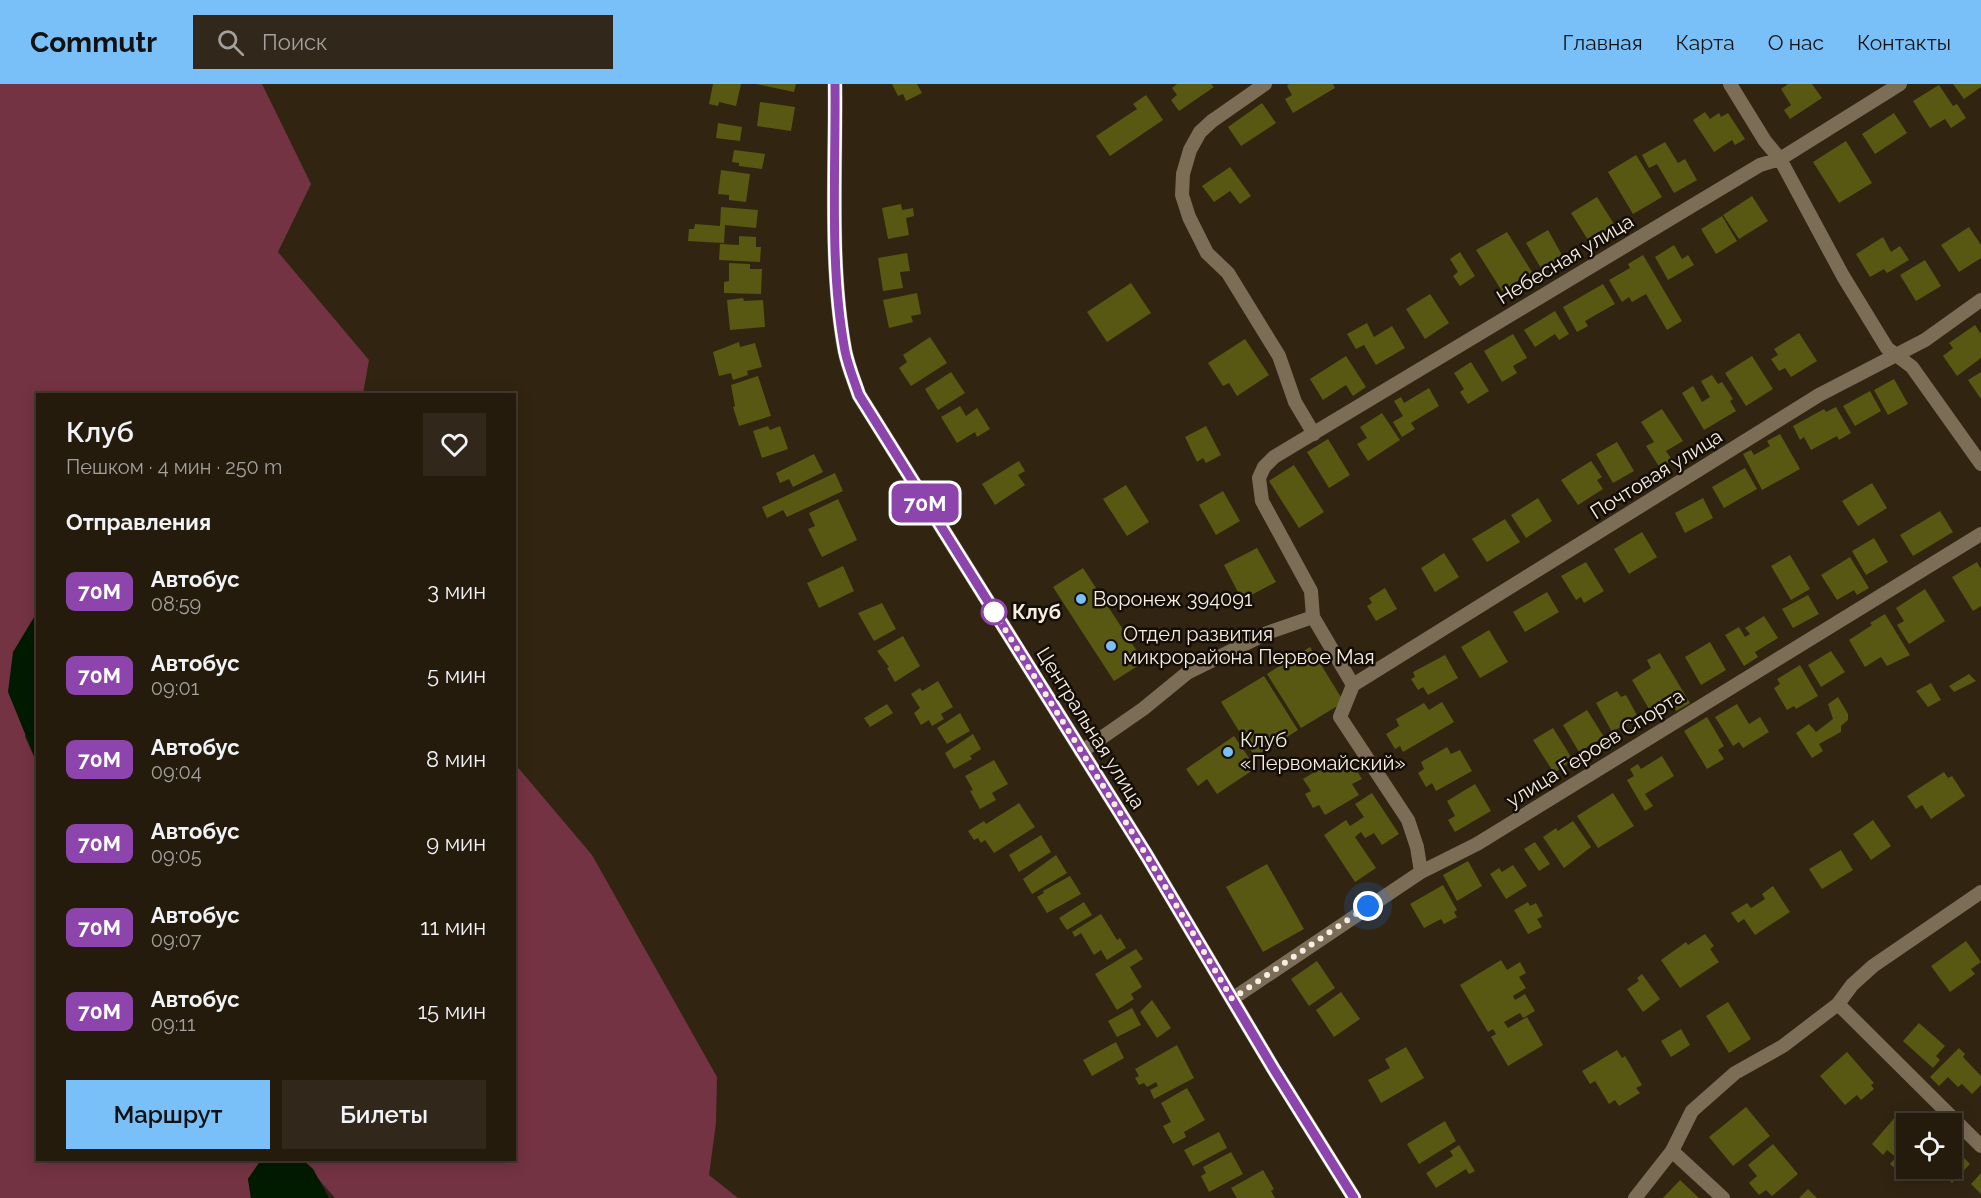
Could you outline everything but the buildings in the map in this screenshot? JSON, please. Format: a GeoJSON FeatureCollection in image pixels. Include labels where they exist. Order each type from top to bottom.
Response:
{"type":"FeatureCollection","features":[{"type":"Feature","properties":{"kind":"street","name":"Центральная улица"},"geometry":{"type":"LineString","coordinates":[[835,84],[836,248],[839,305],[845,352],[859,395],[1354,1198]]}},
{"type":"Feature","properties":{"kind":"street"},"geometry":{"type":"LineString","coordinates":[[1265,84],[1200,132],[1190,150],[1183,174],[1182,195],[1207,253],[1228,273],[1279,356],[1295,402],[1314,434]]}},
{"type":"Feature","properties":{"kind":"street"},"geometry":{"type":"LineString","coordinates":[[1730,84],[1765,141],[1780,159],[1843,276],[1887,348],[1912,367],[1981,464]]}},
{"type":"Feature","properties":{"kind":"street","name":"Небесная улица"},"geometry":{"type":"LineString","coordinates":[[1313,617],[1311,591],[1262,501],[1259,478],[1264,467],[1274,457],[1760,165],[1780,159],[1900,84]]}},
{"type":"Feature","properties":{"kind":"street","name":"Почтовая улица"},"geometry":{"type":"LineString","coordinates":[[1353,685],[1819,395],[1924,340],[1981,300]]}},
{"type":"Feature","properties":{"kind":"street","name":"улица Героев Спорта"},"geometry":{"type":"LineString","coordinates":[[1232,999],[1421,872],[1477,844],[1981,534]]}},
{"type":"Feature","properties":{"kind":"street"},"geometry":{"type":"LineString","coordinates":[[1081,752],[1143,709],[1187,673],[1267,633],[1313,617],[1353,685],[1340,717],[1408,820],[1417,847],[1421,872]]}},
{"type":"Feature","properties":{"kind":"street"},"geometry":{"type":"LineString","coordinates":[[1635,1198],[1672,1151],[1692,1111],[1735,1073],[1783,1046],[1838,1004],[1852,985],[1873,966],[1981,892]]}},
{"type":"Feature","properties":{"kind":"street"},"geometry":{"type":"LineString","coordinates":[[1838,1004],[1981,1146]]}},
{"type":"Feature","properties":{"kind":"street"},"geometry":{"type":"LineString","coordinates":[[1672,1151],[1724,1198]]}},
{"type":"Feature","properties":{"kind":"shaded area"},"geometry":{"type":"Polygon","coordinates":[[[0,84],[262,84],[311,184],[278,252],[369,360],[363,393],[36,393],[36,624],[25,737],[36,761],[36,1161],[260,1161],[248,1179],[251,1198],[0,1198],[0,84]]]}},
{"type":"Feature","properties":{"kind":"shaded area"},"geometry":{"type":"Polygon","coordinates":[[[36,614],[36,761],[8,692],[13,652],[36,614]]]}},
{"type":"Feature","properties":{"kind":"shaded area"},"geometry":{"type":"Polygon","coordinates":[[[516,765],[592,855],[717,1077],[716,1123],[709,1175],[738,1198],[335,1198],[303,1161],[516,1161],[516,765]]]}},
{"type":"Feature","properties":{"kind":"shaded area"},"geometry":{"type":"Polygon","coordinates":[[[260,1161],[304,1161],[313,1169],[329,1198],[251,1198],[248,1179],[260,1161]]]}},
{"type":"Feature","properties":{"kind":"bus line","name":"70М"},"geometry":{"type":"LineString","coordinates":[[835,84],[836,248],[839,305],[845,352],[859,395],[1147,856],[1273,1068],[1354,1198]]}},
{"type":"Feature","properties":{"kind":"place","name":"Воронеж 394091"},"geometry":{"type":"Point","coordinates":[1081,599]}},
{"type":"Feature","properties":{"kind":"place","name":"Клуб"},"geometry":{"type":"Point","coordinates":[994,612]}},
{"type":"Feature","properties":{"kind":"place","name":"Отдел развития микрорайона Первое Мая"},"geometry":{"type":"Point","coordinates":[1111,646]}},
{"type":"Feature","properties":{"kind":"place","name":"Клуб «Первомайский»"},"geometry":{"type":"Point","coordinates":[1228,752]}},
{"type":"Feature","properties":{"kind":"route"},"geometry":{"type":"LineString","coordinates":[[994,612],[1147,856],[1232,999],[1368,906]]}}]}
